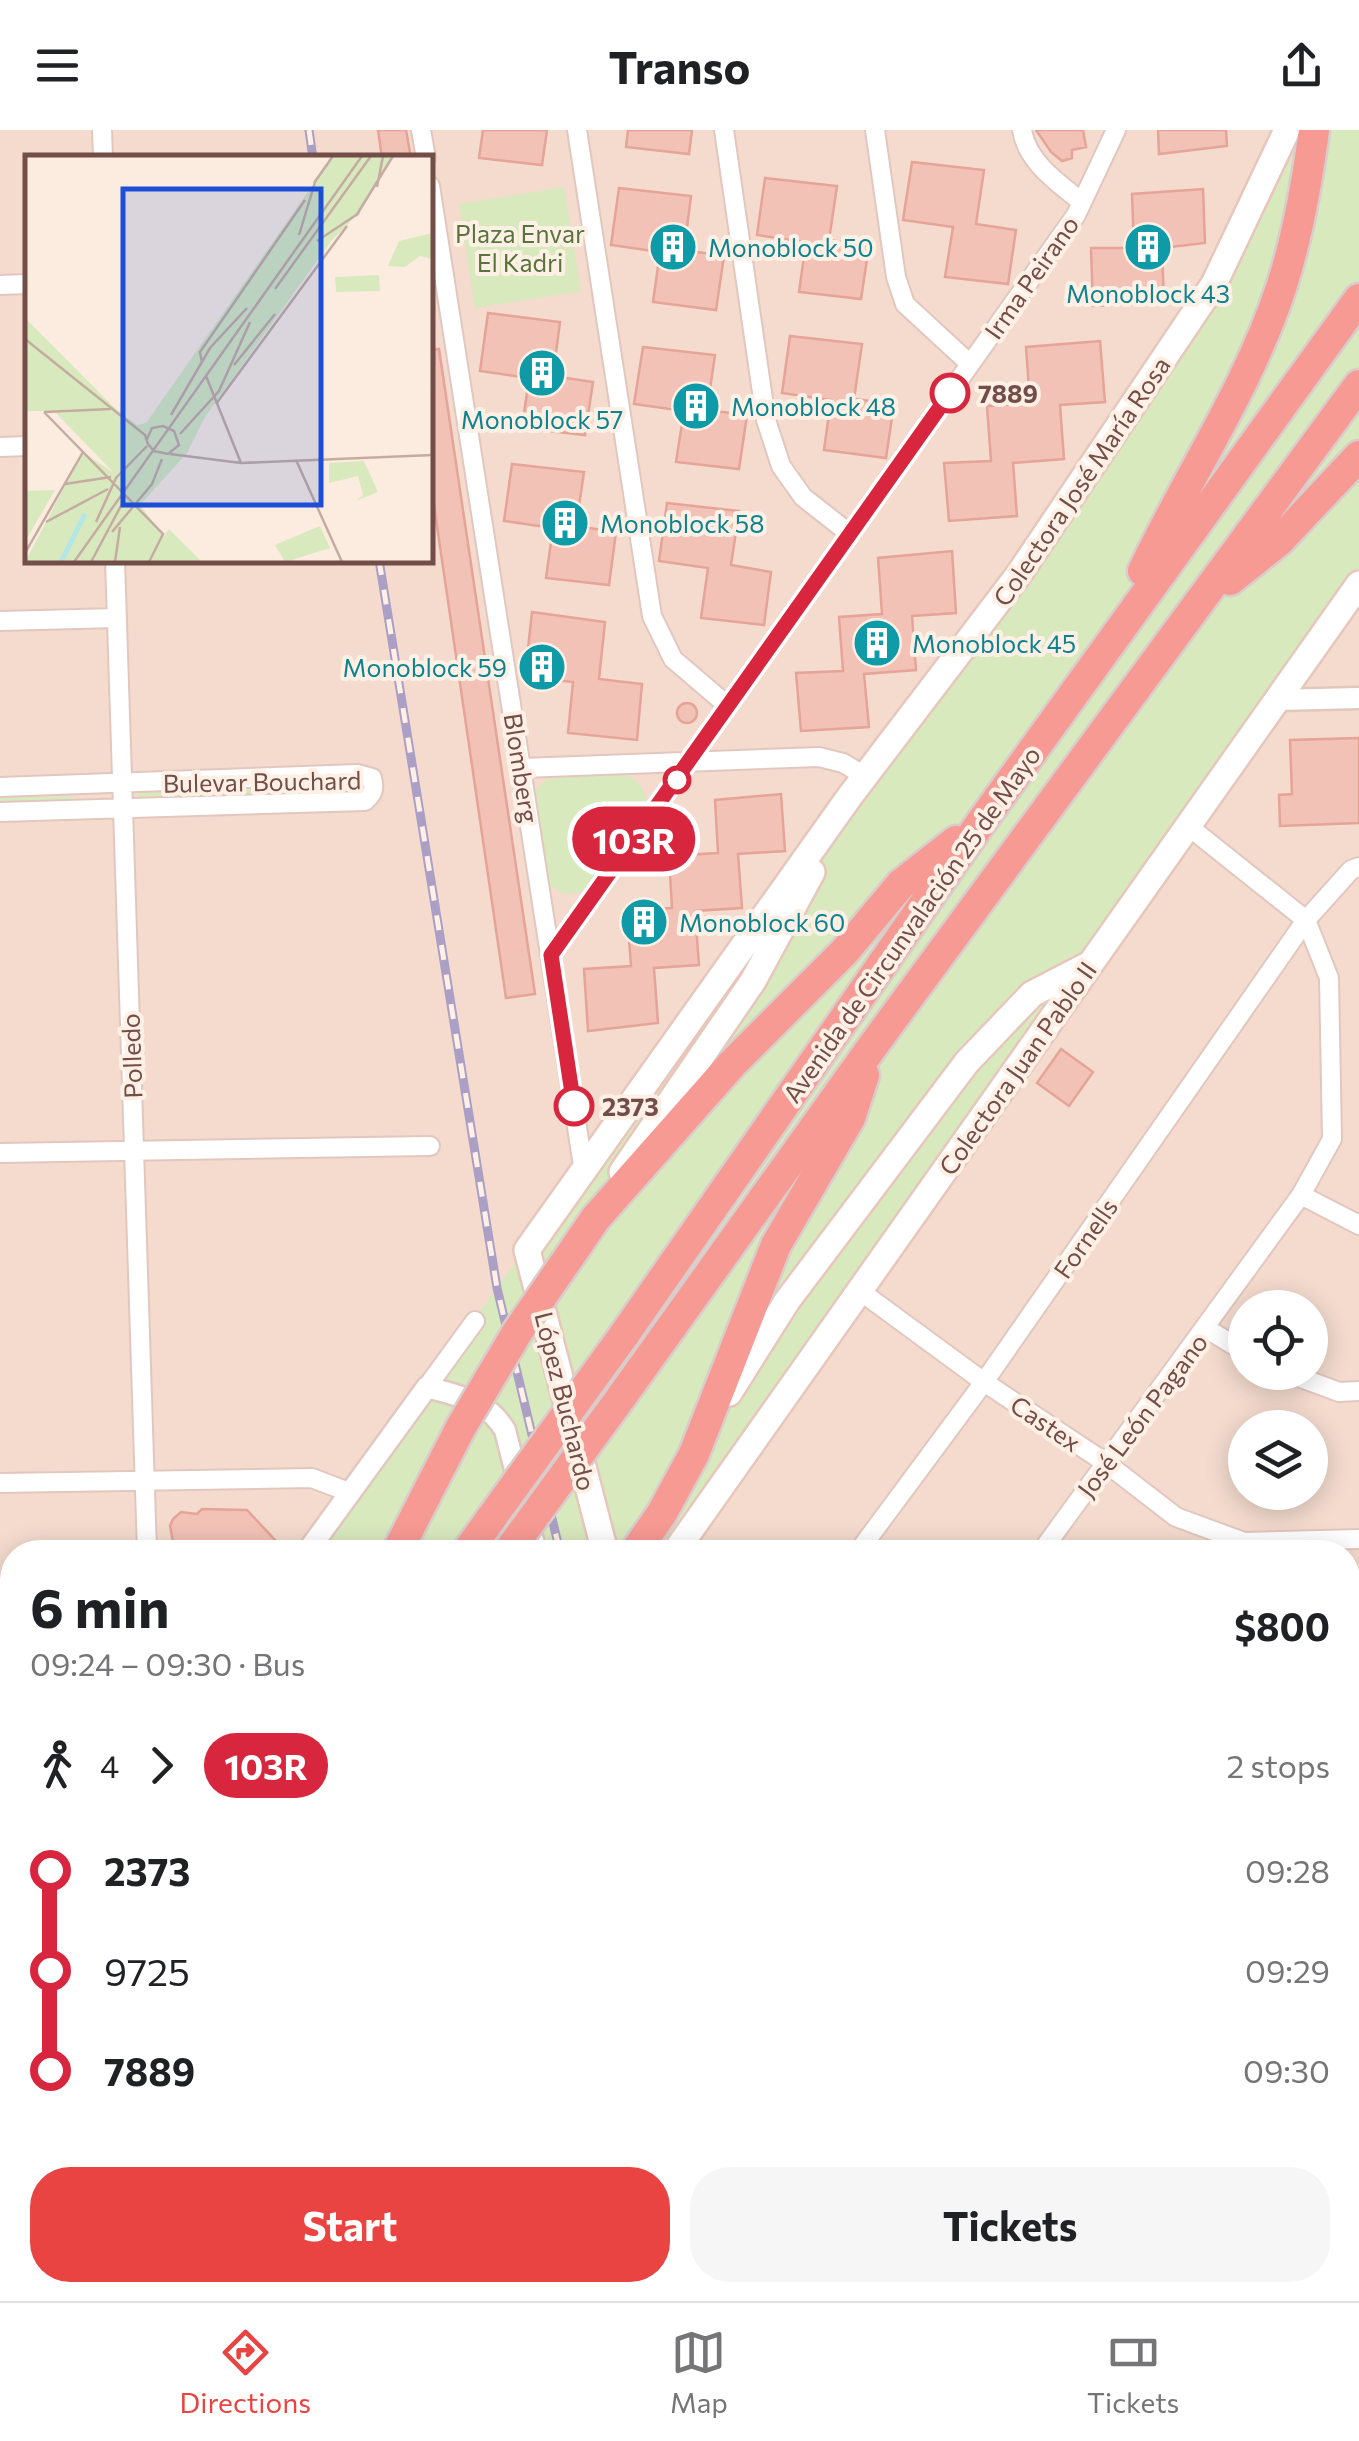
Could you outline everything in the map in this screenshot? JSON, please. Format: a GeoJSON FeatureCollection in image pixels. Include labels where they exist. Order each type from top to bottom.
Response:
{"type":"FeatureCollection","features":[{"type":"Feature","properties":{"kind":"highway"},"geometry":{"type":"LineString","coordinates":[[1108,643],[1166,523],[1212,443],[1281,289],[1309,178],[1314,130]]}},
{"type":"Feature","properties":{"kind":"highway","name":"Avenida de Circunvalación 25 de Mayo"},"geometry":{"type":"LineString","coordinates":[[475,1540],[624,1335],[1108,643],[1359,299]]}},
{"type":"Feature","properties":{"kind":"highway","name":"Avenida de Circunvalación 25 de Mayo"},"geometry":{"type":"LineString","coordinates":[[517,1540],[1359,385]]}},
{"type":"Feature","properties":{"kind":"highway"},"geometry":{"type":"LineString","coordinates":[[1200,604],[1278,542],[1359,456]]}},
{"type":"Feature","properties":{"kind":"highway"},"geometry":{"type":"LineString","coordinates":[[403,1540],[460,1428],[518,1330],[596,1219],[732,1064],[845,951],[901,884],[982,821]]}},
{"type":"Feature","properties":{"kind":"highway"},"geometry":{"type":"LineString","coordinates":[[643,1540],[694,1454],[776,1245],[850,1118],[875,1044]]}},
{"type":"Feature","properties":{"kind":"main road","name":"Colectora José María Rosa"},"geometry":{"type":"LineString","coordinates":[[527,1250],[858,786],[1019,574],[1204,298],[1287,130]]}},
{"type":"Feature","properties":{"kind":"main road","name":"Colectora Juan Pablo II"},"geometry":{"type":"LineString","coordinates":[[683,1540],[1359,584]]}},
{"type":"Feature","properties":{"kind":"main road"},"geometry":{"type":"LineString","coordinates":[[596,1219],[625,1167],[753,981],[858,786]]}},
{"type":"Feature","properties":{"kind":"main road"},"geometry":{"type":"LineString","coordinates":[[694,1454],[740,1373],[788,1302],[967,1062],[1032,994],[1092,963]]}},
{"type":"Feature","properties":{"kind":"main road","name":"López Buchardo"},"geometry":{"type":"LineString","coordinates":[[527,1250],[602,1540]]}},
{"type":"Feature","properties":{"kind":"street"},"geometry":{"type":"LineString","coordinates":[[102,130],[103,155]]}},
{"type":"Feature","properties":{"kind":"street"},"geometry":{"type":"LineString","coordinates":[[421,130],[425,155]]}},
{"type":"Feature","properties":{"kind":"street"},"geometry":{"type":"LineString","coordinates":[[578,130],[652,616],[673,659],[728,706]]}},
{"type":"Feature","properties":{"kind":"street"},"geometry":{"type":"LineString","coordinates":[[724,130],[766,420],[781,466],[804,497],[850,534]]}},
{"type":"Feature","properties":{"kind":"street"},"geometry":{"type":"LineString","coordinates":[[875,130],[896,277],[905,304],[970,364]]}},
{"type":"Feature","properties":{"kind":"street"},"geometry":{"type":"LineString","coordinates":[[1022,130],[1024,142],[1044,172],[1082,202]]}},
{"type":"Feature","properties":{"kind":"street","name":"Irma Peirano"},"geometry":{"type":"LineString","coordinates":[[551,955],[1076,216],[1116,130]]}},
{"type":"Feature","properties":{"kind":"street","name":"Blomberg"},"geometry":{"type":"LineString","coordinates":[[432,199],[584,1172]]}},
{"type":"Feature","properties":{"kind":"street"},"geometry":{"type":"LineString","coordinates":[[0,285],[25,284]]}},
{"type":"Feature","properties":{"kind":"street"},"geometry":{"type":"LineString","coordinates":[[0,447],[25,446]]}},
{"type":"Feature","properties":{"kind":"street","name":"Polledo"},"geometry":{"type":"LineString","coordinates":[[116,562],[146,1540]]}},
{"type":"Feature","properties":{"kind":"street"},"geometry":{"type":"LineString","coordinates":[[0,621],[117,618]]}},
{"type":"Feature","properties":{"kind":"street"},"geometry":{"type":"LineString","coordinates":[[1277,700],[1359,698]]}},
{"type":"Feature","properties":{"kind":"street"},"geometry":{"type":"LineString","coordinates":[[522,768],[818,756],[843,763],[858,786]]}},
{"type":"Feature","properties":{"kind":"street","name":"Bulevar Bouchard"},"geometry":{"type":"LineString","coordinates":[[0,787],[366,774],[375,786],[372,796],[365,801],[0,812]]}},
{"type":"Feature","properties":{"kind":"street","name":"José León Pagano"},"geometry":{"type":"LineString","coordinates":[[1051,1540],[1301,1194],[1332,1139],[1329,978],[1306,920],[1188,826]]}},
{"type":"Feature","properties":{"kind":"street","name":"Fornells"},"geometry":{"type":"LineString","coordinates":[[867,1540],[984,1382],[1306,920],[1351,870],[1359,867]]}},
{"type":"Feature","properties":{"kind":"street"},"geometry":{"type":"LineString","coordinates":[[0,1153],[430,1146]]}},
{"type":"Feature","properties":{"kind":"street"},"geometry":{"type":"LineString","coordinates":[[1301,1194],[1359,1226]]}},
{"type":"Feature","properties":{"kind":"street","name":"Castex"},"geometry":{"type":"LineString","coordinates":[[860,1290],[984,1382],[1106,1462],[1176,1517],[1239,1540]]}},
{"type":"Feature","properties":{"kind":"street"},"geometry":{"type":"LineString","coordinates":[[316,1540],[476,1321]]}},
{"type":"Feature","properties":{"kind":"street"},"geometry":{"type":"LineString","coordinates":[[1206,1329],[1228,1342]]}},
{"type":"Feature","properties":{"kind":"street"},"geometry":{"type":"LineString","coordinates":[[427,1387],[478,1402],[494,1413],[504,1430],[533,1540]]}},
{"type":"Feature","properties":{"kind":"street"},"geometry":{"type":"LineString","coordinates":[[1328,1388],[1359,1391]]}},
{"type":"Feature","properties":{"kind":"street"},"geometry":{"type":"LineString","coordinates":[[0,1483],[312,1478],[351,1493]]}},
{"type":"Feature","properties":{"kind":"street"},"geometry":{"type":"LineString","coordinates":[[325,1540],[330,1522]]}},
{"type":"Feature","properties":{"kind":"street","name":"Castex"},"geometry":{"type":"LineString","coordinates":[[1321,1540],[1359,1539]]}},
{"type":"Feature","properties":{"kind":"shaded area"},"geometry":{"type":"Polygon","coordinates":[[[0,130],[1359,130],[1359,1540],[0,1540],[0,130]]]}},
{"type":"Feature","properties":{"kind":"green space"},"geometry":{"type":"Polygon","coordinates":[[[1287,130],[1359,130],[1359,584],[683,1540],[316,1540],[1167,356],[1287,130]]]}},
{"type":"Feature","properties":{"kind":"green space","name":"Plaza Envar El Kadri"},"geometry":{"type":"Polygon","coordinates":[[[564,187],[581,291],[475,308],[459,204],[564,187]]]}},
{"type":"Feature","properties":{"kind":"green space"},"geometry":{"type":"Polygon","coordinates":[[[600,771],[633,779],[643,789],[646,807],[593,883],[583,892],[564,894],[546,883],[535,791],[545,780],[600,771]]]}},
{"type":"Feature","properties":{"kind":"green space"},"geometry":{"type":"Polygon","coordinates":[[[361,783],[362,794],[139,803],[138,793],[361,783]]]}},
{"type":"Feature","properties":{"kind":"green space"},"geometry":{"type":"Polygon","coordinates":[[[74,796],[74,804],[0,807],[0,798],[74,796]]]}},
{"type":"Feature","properties":{"kind":"building"},"geometry":{"type":"Polygon","coordinates":[[[378,130],[406,130],[410,155],[382,155],[378,130]]]}},
{"type":"Feature","properties":{"kind":"building"},"geometry":{"type":"Polygon","coordinates":[[[483,130],[547,130],[542,165],[479,158],[483,130]]]}},
{"type":"Feature","properties":{"kind":"building"},"geometry":{"type":"Polygon","coordinates":[[[628,130],[692,130],[689,154],[626,147],[628,130]]]}},
{"type":"Feature","properties":{"kind":"building"},"geometry":{"type":"Polygon","coordinates":[[[1036,130],[1083,130],[1086,147],[1072,150],[1072,158],[1062,161],[1036,130]]]}},
{"type":"Feature","properties":{"kind":"building"},"geometry":{"type":"Polygon","coordinates":[[[1158,130],[1226,130],[1227,146],[1159,154],[1158,130]]]}},
{"type":"Feature","properties":{"kind":"building"},"geometry":{"type":"Polygon","coordinates":[[[912,162],[984,170],[976,224],[1016,230],[1008,284],[945,277],[953,227],[903,220],[912,162]]]}},
{"type":"Feature","properties":{"kind":"building"},"geometry":{"type":"Polygon","coordinates":[[[765,178],[837,186],[829,240],[869,246],[861,299],[799,292],[806,242],[757,235],[765,178]]]}},
{"type":"Feature","properties":{"kind":"building","name":"Monoblock 50"},"geometry":{"type":"Polygon","coordinates":[[[619,188],[691,196],[684,250],[724,256],[716,310],[653,302],[660,252],[611,245],[619,188]]]}},
{"type":"Feature","properties":{"kind":"building","name":"Monoblock 43"},"geometry":{"type":"Polygon","coordinates":[[[1203,189],[1205,243],[1162,248],[1164,303],[1093,306],[1091,248],[1134,248],[1132,194],[1203,189]]]}},
{"type":"Feature","properties":{"kind":"building","name":"Monoblock 57"},"geometry":{"type":"Polygon","coordinates":[[[488,313],[560,322],[553,376],[593,382],[585,435],[522,428],[529,378],[480,371],[488,313]]]}},
{"type":"Feature","properties":{"kind":"building"},"geometry":{"type":"Polygon","coordinates":[[[790,336],[862,344],[854,399],[894,404],[886,458],[824,450],[831,400],[782,393],[790,336]]]}},
{"type":"Feature","properties":{"kind":"building"},"geometry":{"type":"Polygon","coordinates":[[[1100,341],[1105,402],[1060,405],[1064,459],[1013,463],[1017,516],[949,521],[944,463],[991,461],[987,406],[1030,403],[1026,347],[1100,341]]]}},
{"type":"Feature","properties":{"kind":"building","name":"Monoblock 48"},"geometry":{"type":"Polygon","coordinates":[[[643,347],[715,355],[707,410],[747,415],[739,469],[676,462],[684,411],[634,404],[643,347]]]}},
{"type":"Feature","properties":{"kind":"building"},"geometry":{"type":"Polygon","coordinates":[[[439,349],[535,994],[506,998],[432,492],[432,350],[439,349]]]}},
{"type":"Feature","properties":{"kind":"building","name":"Monoblock 58"},"geometry":{"type":"Polygon","coordinates":[[[512,464],[584,472],[576,526],[616,532],[609,585],[546,578],[553,528],[504,521],[512,464]]]}},
{"type":"Feature","properties":{"kind":"building"},"geometry":{"type":"Polygon","coordinates":[[[667,503],[739,511],[731,565],[771,572],[764,625],[701,618],[708,568],[659,561],[667,503]]]}},
{"type":"Feature","properties":{"kind":"building","name":"Monoblock 45"},"geometry":{"type":"Polygon","coordinates":[[[952,551],[956,613],[912,616],[916,670],[864,674],[869,727],[801,731],[796,673],[843,671],[839,617],[882,614],[878,558],[952,551]]]}},
{"type":"Feature","properties":{"kind":"building","name":"Monoblock 59"},"geometry":{"type":"Polygon","coordinates":[[[532,612],[605,622],[599,679],[642,684],[637,740],[568,733],[573,682],[525,677],[532,612]]]}},
{"type":"Feature","properties":{"kind":"building"},"geometry":{"type":"Polygon","coordinates":[[[683,703],[691,703],[697,713],[691,723],[683,723],[677,717],[677,709],[683,703]]]}},
{"type":"Feature","properties":{"kind":"building"},"geometry":{"type":"Polygon","coordinates":[[[1359,738],[1359,823],[1280,826],[1279,795],[1292,794],[1290,740],[1359,738]]]}},
{"type":"Feature","properties":{"kind":"building","name":"Monoblock 60"},"geometry":{"type":"Polygon","coordinates":[[[781,794],[785,851],[738,854],[742,908],[695,911],[699,965],[654,968],[658,1023],[588,1031],[584,969],[631,966],[627,911],[672,908],[669,856],[718,853],[715,800],[781,794]]]}},
{"type":"Feature","properties":{"kind":"building"},"geometry":{"type":"Polygon","coordinates":[[[1061,1049],[1093,1072],[1069,1106],[1037,1083],[1061,1049]]]}},
{"type":"Feature","properties":{"kind":"building"},"geometry":{"type":"Polygon","coordinates":[[[202,1509],[247,1510],[275,1540],[173,1540],[173,1519],[181,1512],[197,1514],[202,1509]]]}},
{"type":"Feature","properties":{"kind":"railway"},"geometry":{"type":"LineString","coordinates":[[309,130],[313,155]]}},
{"type":"Feature","properties":{"kind":"railway"},"geometry":{"type":"LineString","coordinates":[[379,562],[497,1288],[557,1540]]}},
{"type":"Feature","properties":{"kind":"bus line","name":"103R"},"geometry":{"type":"LineString","coordinates":[[574,1106],[551,955],[950,393]]}},
{"type":"Feature","properties":{"kind":"place","name":"Monoblock 50"},"geometry":{"type":"Point","coordinates":[673,247]}},
{"type":"Feature","properties":{"kind":"place","name":"Monoblock 43"},"geometry":{"type":"Point","coordinates":[1148,247]}},
{"type":"Feature","properties":{"kind":"place","name":"Monoblock 57"},"geometry":{"type":"Point","coordinates":[542,373]}},
{"type":"Feature","properties":{"kind":"place","name":"7889"},"geometry":{"type":"Point","coordinates":[950,393]}},
{"type":"Feature","properties":{"kind":"place","name":"Monoblock 48"},"geometry":{"type":"Point","coordinates":[696,406]}},
{"type":"Feature","properties":{"kind":"place","name":"Monoblock 58"},"geometry":{"type":"Point","coordinates":[565,523]}},
{"type":"Feature","properties":{"kind":"place","name":"Monoblock 45"},"geometry":{"type":"Point","coordinates":[877,643]}},
{"type":"Feature","properties":{"kind":"place","name":"Monoblock 59"},"geometry":{"type":"Point","coordinates":[542,667]}},
{"type":"Feature","properties":{"kind":"place","name":"Monoblock 60"},"geometry":{"type":"Point","coordinates":[644,922]}},
{"type":"Feature","properties":{"kind":"place","name":"2373"},"geometry":{"type":"Point","coordinates":[574,1106]}}]}
